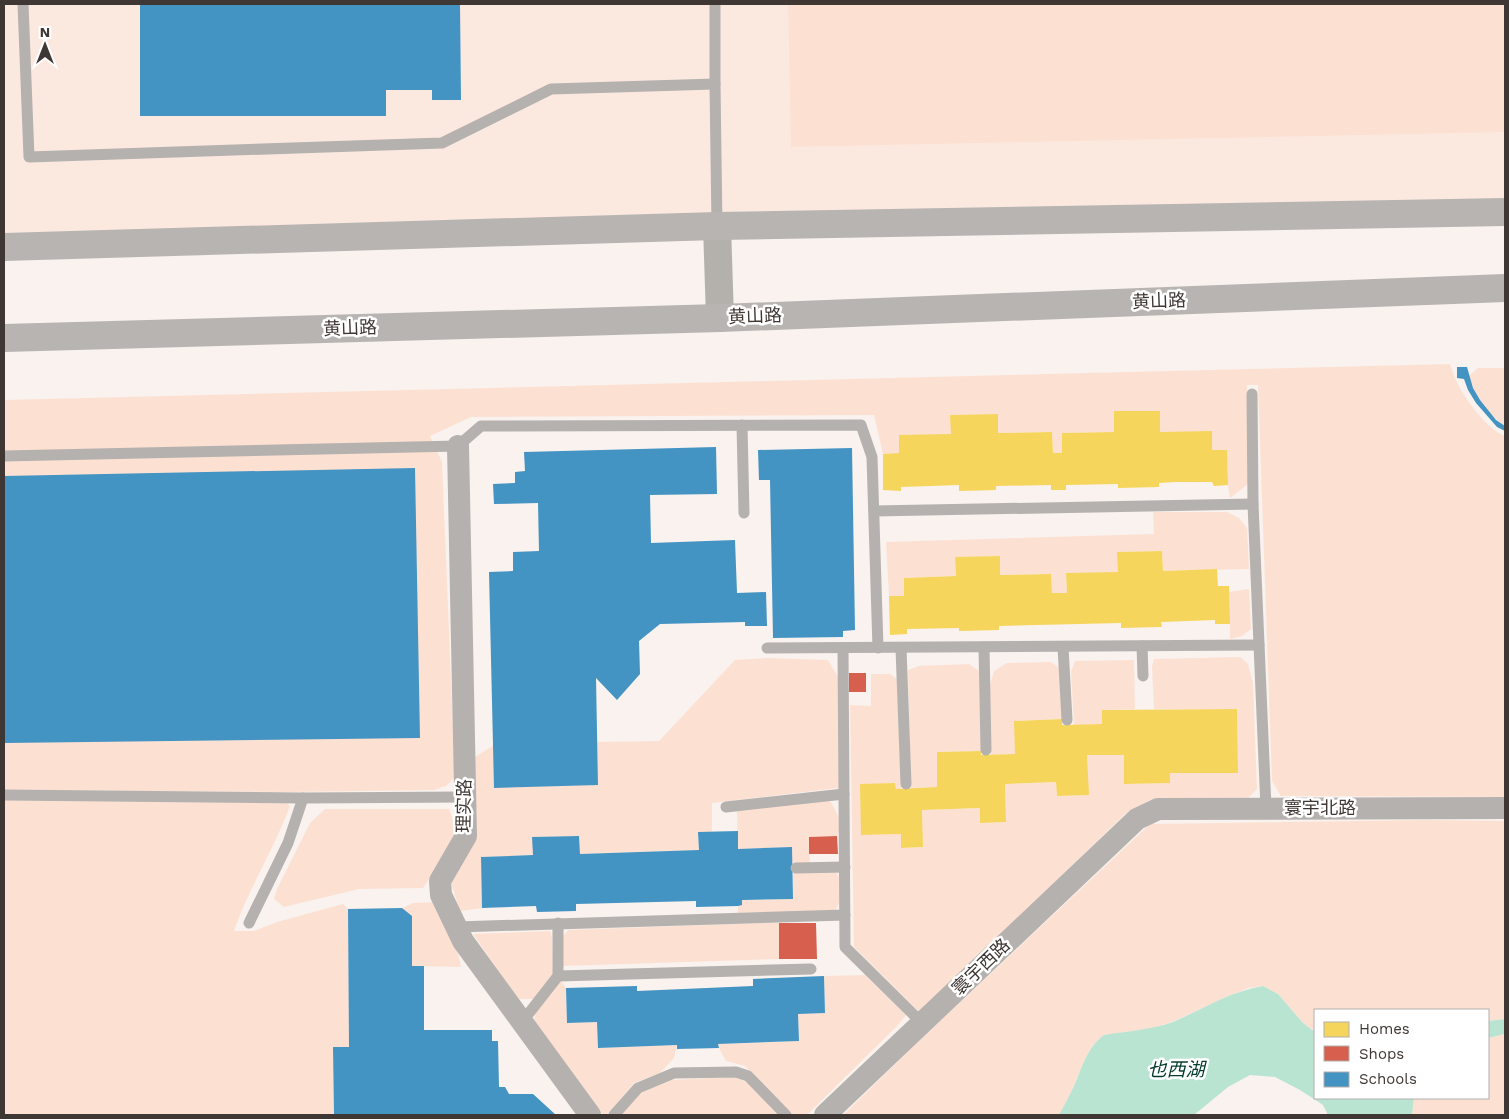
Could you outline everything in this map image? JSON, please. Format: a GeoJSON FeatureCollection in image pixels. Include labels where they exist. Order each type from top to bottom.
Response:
{"type":"FeatureCollection","features":[{"type":"Feature","properties":{"kind":"main road"},"geometry":{"type":"LineString","coordinates":[[4,247],[717,226],[1505,212]]}},
{"type":"Feature","properties":{"kind":"main road"},"geometry":{"type":"LineString","coordinates":[[717,226],[720,318]]}},
{"type":"Feature","properties":{"kind":"main road","name":"黄山路"},"geometry":{"type":"LineString","coordinates":[[4,338],[720,318],[1505,288]]}},
{"type":"Feature","properties":{"kind":"street","name":"理实路"},"geometry":{"type":"LineString","coordinates":[[458,446],[466,836],[440,882],[442,895],[463,941],[590,1115]]}},
{"type":"Feature","properties":{"kind":"street","name":"寰宇北路"},"geometry":{"type":"LineString","coordinates":[[1137,819],[1158,809],[1505,808]]}},
{"type":"Feature","properties":{"kind":"street","name":"寰宇西路"},"geometry":{"type":"LineString","coordinates":[[825,1115],[1137,819]]}},
{"type":"Feature","properties":{"kind":"lane"},"geometry":{"type":"LineString","coordinates":[[23,4],[29,157],[442,142],[551,89],[715,84]]}},
{"type":"Feature","properties":{"kind":"lane"},"geometry":{"type":"LineString","coordinates":[[715,4],[717,226]]}},
{"type":"Feature","properties":{"kind":"lane"},"geometry":{"type":"LineString","coordinates":[[1252,394],[1254,504],[1266,808]]}},
{"type":"Feature","properties":{"kind":"lane"},"geometry":{"type":"LineString","coordinates":[[742,425],[744,513]]}},
{"type":"Feature","properties":{"kind":"lane"},"geometry":{"type":"LineString","coordinates":[[4,456],[458,446],[481,426],[861,425],[872,457],[878,648]]}},
{"type":"Feature","properties":{"kind":"lane"},"geometry":{"type":"LineString","coordinates":[[874,511],[1254,504]]}},
{"type":"Feature","properties":{"kind":"lane"},"geometry":{"type":"LineString","coordinates":[[767,648],[1259,645]]}},
{"type":"Feature","properties":{"kind":"lane"},"geometry":{"type":"LineString","coordinates":[[1142,646],[1143,676]]}},
{"type":"Feature","properties":{"kind":"lane"},"geometry":{"type":"LineString","coordinates":[[984,647],[986,750]]}},
{"type":"Feature","properties":{"kind":"lane"},"geometry":{"type":"LineString","coordinates":[[1063,647],[1067,720]]}},
{"type":"Feature","properties":{"kind":"lane"},"geometry":{"type":"LineString","coordinates":[[843,648],[845,947],[922,1023]]}},
{"type":"Feature","properties":{"kind":"lane"},"geometry":{"type":"LineString","coordinates":[[900,648],[906,784]]}},
{"type":"Feature","properties":{"kind":"lane"},"geometry":{"type":"LineString","coordinates":[[726,807],[844,794]]}},
{"type":"Feature","properties":{"kind":"lane"},"geometry":{"type":"LineString","coordinates":[[4,795],[465,798]]}},
{"type":"Feature","properties":{"kind":"lane"},"geometry":{"type":"LineString","coordinates":[[249,923],[288,843],[303,798]]}},
{"type":"Feature","properties":{"kind":"lane"},"geometry":{"type":"LineString","coordinates":[[796,868],[845,867]]}},
{"type":"Feature","properties":{"kind":"lane"},"geometry":{"type":"LineString","coordinates":[[457,927],[845,915]]}},
{"type":"Feature","properties":{"kind":"lane"},"geometry":{"type":"LineString","coordinates":[[522,1022],[558,976],[558,923]]}},
{"type":"Feature","properties":{"kind":"lane"},"geometry":{"type":"LineString","coordinates":[[558,976],[811,969]]}},
{"type":"Feature","properties":{"kind":"lane"},"geometry":{"type":"LineString","coordinates":[[614,1115],[638,1088],[674,1073],[736,1072],[748,1076],[786,1115]]}},
{"type":"Feature","properties":{"kind":"shaded area"},"geometry":{"type":"Polygon","coordinates":[[[4,4],[1505,4],[1505,209],[4,247],[4,4]]]}},
{"type":"Feature","properties":{"kind":"shaded area"},"geometry":{"type":"Polygon","coordinates":[[[788,4],[1505,4],[1505,132],[791,147],[788,4]]]}},
{"type":"Feature","properties":{"kind":"shaded area"},"geometry":{"type":"Polygon","coordinates":[[[1450,364],[1459,387],[1474,409],[1493,429],[1505,436],[1505,797],[1281,796],[1272,781],[1258,385],[1247,385],[1248,484],[1230,498],[1227,450],[1212,450],[1212,432],[1160,432],[1159,411],[1114,411],[1114,432],[1062,433],[1062,453],[1053,453],[1052,432],[998,433],[998,414],[951,415],[951,434],[899,453],[883,454],[874,415],[471,417],[430,436],[442,462],[455,777],[446,786],[434,790],[290,792],[4,790],[4,400],[1450,364]]]}},
{"type":"Feature","properties":{"kind":"shaded area"},"geometry":{"type":"Polygon","coordinates":[[[1478,368],[1505,368],[1505,426],[1487,410],[1475,391],[1469,376],[1478,368]]]}},
{"type":"Feature","properties":{"kind":"shaded area"},"geometry":{"type":"Polygon","coordinates":[[[1153,512],[1227,512],[1239,518],[1247,528],[1249,569],[1163,571],[1162,551],[1118,552],[1118,572],[1066,574],[1067,593],[1052,593],[1051,574],[1000,575],[1000,556],[955,558],[956,576],[904,578],[904,596],[889,596],[886,542],[1154,534],[1153,512]]]}},
{"type":"Feature","properties":{"kind":"shaded area"},"geometry":{"type":"Polygon","coordinates":[[[1249,589],[1251,629],[1242,636],[1230,639],[1229,592],[1249,589]]]}},
{"type":"Feature","properties":{"kind":"shaded area"},"geometry":{"type":"Polygon","coordinates":[[[1240,657],[1248,664],[1253,683],[1257,789],[1248,798],[1150,800],[1125,814],[920,1013],[854,947],[850,705],[871,706],[871,674],[890,674],[897,679],[901,789],[896,789],[895,783],[860,785],[862,835],[901,834],[902,848],[923,847],[922,810],[980,808],[980,823],[1006,822],[1005,784],[1056,782],[1057,796],[1088,795],[1087,755],[1124,755],[1125,784],[1169,783],[1170,773],[1238,773],[1237,709],[1154,709],[1152,667],[1154,659],[1240,657]]]}},
{"type":"Feature","properties":{"kind":"shaded area"},"geometry":{"type":"Polygon","coordinates":[[[767,658],[828,660],[838,677],[839,788],[712,803],[712,832],[698,832],[699,850],[580,854],[579,836],[533,837],[533,855],[481,857],[482,908],[460,911],[451,883],[473,758],[493,746],[598,785],[597,742],[659,741],[735,660],[767,658]]]}},
{"type":"Feature","properties":{"kind":"shaded area"},"geometry":{"type":"Polygon","coordinates":[[[1134,660],[1135,709],[1102,710],[1102,724],[1074,725],[1071,672],[1075,661],[1134,660]]]}},
{"type":"Feature","properties":{"kind":"shaded area"},"geometry":{"type":"Polygon","coordinates":[[[1051,662],[1060,669],[1062,719],[1015,721],[1015,754],[991,755],[990,685],[994,671],[1007,663],[1051,662]]]}},
{"type":"Feature","properties":{"kind":"shaded area"},"geometry":{"type":"Polygon","coordinates":[[[969,664],[979,671],[981,751],[937,752],[937,787],[911,788],[908,670],[919,666],[969,664]]]}},
{"type":"Feature","properties":{"kind":"shaded area"},"geometry":{"type":"Polygon","coordinates":[[[4,799],[283,800],[290,806],[234,931],[254,931],[277,922],[343,904],[348,909],[349,1047],[333,1047],[334,1115],[4,1115],[4,799]]]}},
{"type":"Feature","properties":{"kind":"shaded area"},"geometry":{"type":"Polygon","coordinates":[[[828,799],[838,816],[839,831],[837,836],[809,837],[810,865],[792,865],[792,847],[738,849],[737,810],[828,799]]]}},
{"type":"Feature","properties":{"kind":"shaded area"},"geometry":{"type":"Polygon","coordinates":[[[325,809],[449,809],[454,823],[454,841],[423,888],[359,889],[284,907],[274,899],[277,889],[310,823],[325,809]]]}},
{"type":"Feature","properties":{"kind":"shaded area"},"geometry":{"type":"Polygon","coordinates":[[[1427,820],[1505,821],[1505,1019],[1489,1021],[1489,1009],[1314,1009],[1314,1031],[1303,1023],[1278,994],[1263,986],[1248,988],[1172,1022],[1153,1028],[1104,1035],[1088,1053],[1059,1115],[843,1115],[922,1038],[1150,824],[1427,820]]]}},
{"type":"Feature","properties":{"kind":"shaded area"},"geometry":{"type":"Polygon","coordinates":[[[836,872],[841,881],[841,900],[835,911],[738,913],[738,906],[742,900],[793,899],[793,873],[836,872]]]}},
{"type":"Feature","properties":{"kind":"shaded area"},"geometry":{"type":"Polygon","coordinates":[[[435,902],[458,954],[461,967],[412,966],[402,908],[413,903],[435,902]]]}},
{"type":"Feature","properties":{"kind":"shaded area"},"geometry":{"type":"Polygon","coordinates":[[[779,923],[779,959],[563,966],[562,937],[568,930],[779,923]]]}},
{"type":"Feature","properties":{"kind":"shaded area"},"geometry":{"type":"Polygon","coordinates":[[[550,931],[552,937],[553,977],[534,999],[518,999],[473,934],[550,931]]]}},
{"type":"Feature","properties":{"kind":"shaded area"},"geometry":{"type":"Polygon","coordinates":[[[865,975],[906,1015],[807,1115],[791,1115],[745,1066],[726,1061],[718,1044],[799,1041],[798,1014],[825,1013],[824,976],[865,975]]]}},
{"type":"Feature","properties":{"kind":"shaded area"},"geometry":{"type":"Polygon","coordinates":[[[561,981],[566,988],[567,1023],[597,1022],[598,1048],[677,1045],[674,1058],[660,1073],[634,1083],[607,1115],[603,1115],[534,1023],[535,1011],[561,981]]]}},
{"type":"Feature","properties":{"kind":"shaded area"},"geometry":{"type":"Polygon","coordinates":[[[1505,1034],[1505,1115],[1412,1115],[1414,1099],[1489,1099],[1489,1038],[1505,1034]]]}},
{"type":"Feature","properties":{"kind":"shaded area"},"geometry":{"type":"Polygon","coordinates":[[[735,1077],[756,1087],[782,1115],[621,1115],[641,1091],[669,1080],[735,1077]]]}},
{"type":"Feature","properties":{"kind":"water","name":"也西湖"},"geometry":{"type":"Polygon","coordinates":[[[1263,986],[1278,994],[1303,1023],[1314,1031],[1314,1099],[1414,1099],[1412,1115],[1328,1115],[1323,1105],[1275,1077],[1250,1075],[1228,1087],[1194,1115],[1059,1115],[1089,1052],[1104,1035],[1165,1025],[1228,996],[1263,986]]]}},
{"type":"Feature","properties":{"kind":"water"},"geometry":{"type":"Polygon","coordinates":[[[1505,1019],[1505,1034],[1489,1038],[1489,1021],[1505,1019]]]}},
{"type":"Feature","properties":{"kind":"building: Homes"},"geometry":{"type":"Polygon","coordinates":[[[1114,411],[1160,411],[1160,432],[1212,431],[1212,450],[1227,450],[1228,485],[1214,486],[1212,482],[1175,482],[1159,483],[1159,487],[1118,488],[1118,484],[1066,485],[1066,490],[1051,490],[1051,485],[996,486],[996,490],[959,491],[959,485],[901,487],[901,491],[883,490],[883,454],[899,453],[899,435],[951,434],[950,415],[998,414],[998,433],[1052,432],[1053,453],[1062,453],[1062,433],[1114,432],[1114,411]]]}},
{"type":"Feature","properties":{"kind":"building: Homes"},"geometry":{"type":"Polygon","coordinates":[[[1162,551],[1163,571],[1217,569],[1218,586],[1229,586],[1230,624],[1215,624],[1215,620],[1161,622],[1162,627],[1121,628],[1121,623],[999,626],[999,630],[959,631],[959,628],[907,629],[907,634],[890,635],[889,596],[904,596],[904,578],[956,576],[955,557],[1000,556],[1000,575],[1051,574],[1052,593],[1067,593],[1066,573],[1118,572],[1117,552],[1162,551]]]}},
{"type":"Feature","properties":{"kind":"building: Homes"},"geometry":{"type":"Polygon","coordinates":[[[1237,709],[1238,773],[1170,773],[1170,783],[1124,784],[1124,755],[1087,755],[1089,795],[1057,796],[1056,782],[1005,784],[1006,822],[980,823],[980,808],[922,810],[923,847],[901,848],[901,834],[861,835],[860,784],[895,783],[896,789],[937,787],[937,752],[981,751],[981,755],[1015,754],[1014,721],[1062,719],[1062,725],[1102,724],[1102,710],[1237,709]]]}},
{"type":"Feature","properties":{"kind":"building: Shops"},"geometry":{"type":"Polygon","coordinates":[[[849,673],[866,673],[866,692],[849,692],[849,673]]]}},
{"type":"Feature","properties":{"kind":"building: Shops"},"geometry":{"type":"Polygon","coordinates":[[[837,836],[838,854],[809,854],[809,837],[837,836]]]}},
{"type":"Feature","properties":{"kind":"building: Shops"},"geometry":{"type":"Polygon","coordinates":[[[779,923],[816,923],[817,959],[779,959],[779,923]]]}},
{"type":"Feature","properties":{"kind":"building: Schools"},"geometry":{"type":"Polygon","coordinates":[[[140,4],[460,4],[461,100],[432,100],[432,90],[386,90],[386,116],[140,116],[140,4]]]}},
{"type":"Feature","properties":{"kind":"building: Schools"},"geometry":{"type":"Polygon","coordinates":[[[1457,367],[1467,367],[1473,388],[1480,400],[1496,420],[1505,426],[1505,431],[1497,427],[1476,403],[1464,379],[1457,378],[1457,367]]]}},
{"type":"Feature","properties":{"kind":"building: Schools"},"geometry":{"type":"Polygon","coordinates":[[[716,447],[717,494],[650,495],[651,543],[735,540],[737,593],[766,592],[767,626],[745,626],[745,622],[660,624],[639,641],[640,674],[617,700],[596,678],[598,785],[494,788],[489,572],[513,571],[513,552],[539,551],[538,503],[494,504],[493,484],[515,483],[515,472],[525,471],[524,452],[716,447]]]}},
{"type":"Feature","properties":{"kind":"building: Schools"},"geometry":{"type":"Polygon","coordinates":[[[852,448],[855,630],[843,631],[843,637],[773,638],[770,480],[759,480],[758,450],[852,448]]]}},
{"type":"Feature","properties":{"kind":"building: Schools"},"geometry":{"type":"Polygon","coordinates":[[[415,468],[420,738],[4,743],[4,476],[415,468]]]}},
{"type":"Feature","properties":{"kind":"building: Schools"},"geometry":{"type":"Polygon","coordinates":[[[738,831],[738,849],[792,847],[793,899],[742,900],[742,905],[738,906],[696,907],[696,901],[576,904],[576,911],[537,912],[536,906],[482,908],[481,857],[533,855],[532,837],[579,836],[580,854],[699,850],[698,832],[738,831]]]}},
{"type":"Feature","properties":{"kind":"building: Schools"},"geometry":{"type":"Polygon","coordinates":[[[402,908],[412,916],[412,966],[424,966],[424,1030],[492,1030],[492,1041],[498,1041],[499,1087],[505,1087],[509,1094],[533,1094],[556,1115],[334,1115],[333,1047],[349,1047],[348,909],[402,908]]]}},
{"type":"Feature","properties":{"kind":"building: Schools"},"geometry":{"type":"Polygon","coordinates":[[[824,976],[825,1013],[798,1014],[799,1041],[718,1044],[719,1048],[677,1049],[677,1045],[598,1048],[597,1022],[567,1023],[566,988],[637,986],[637,991],[753,986],[753,979],[824,976]]]}}]}
